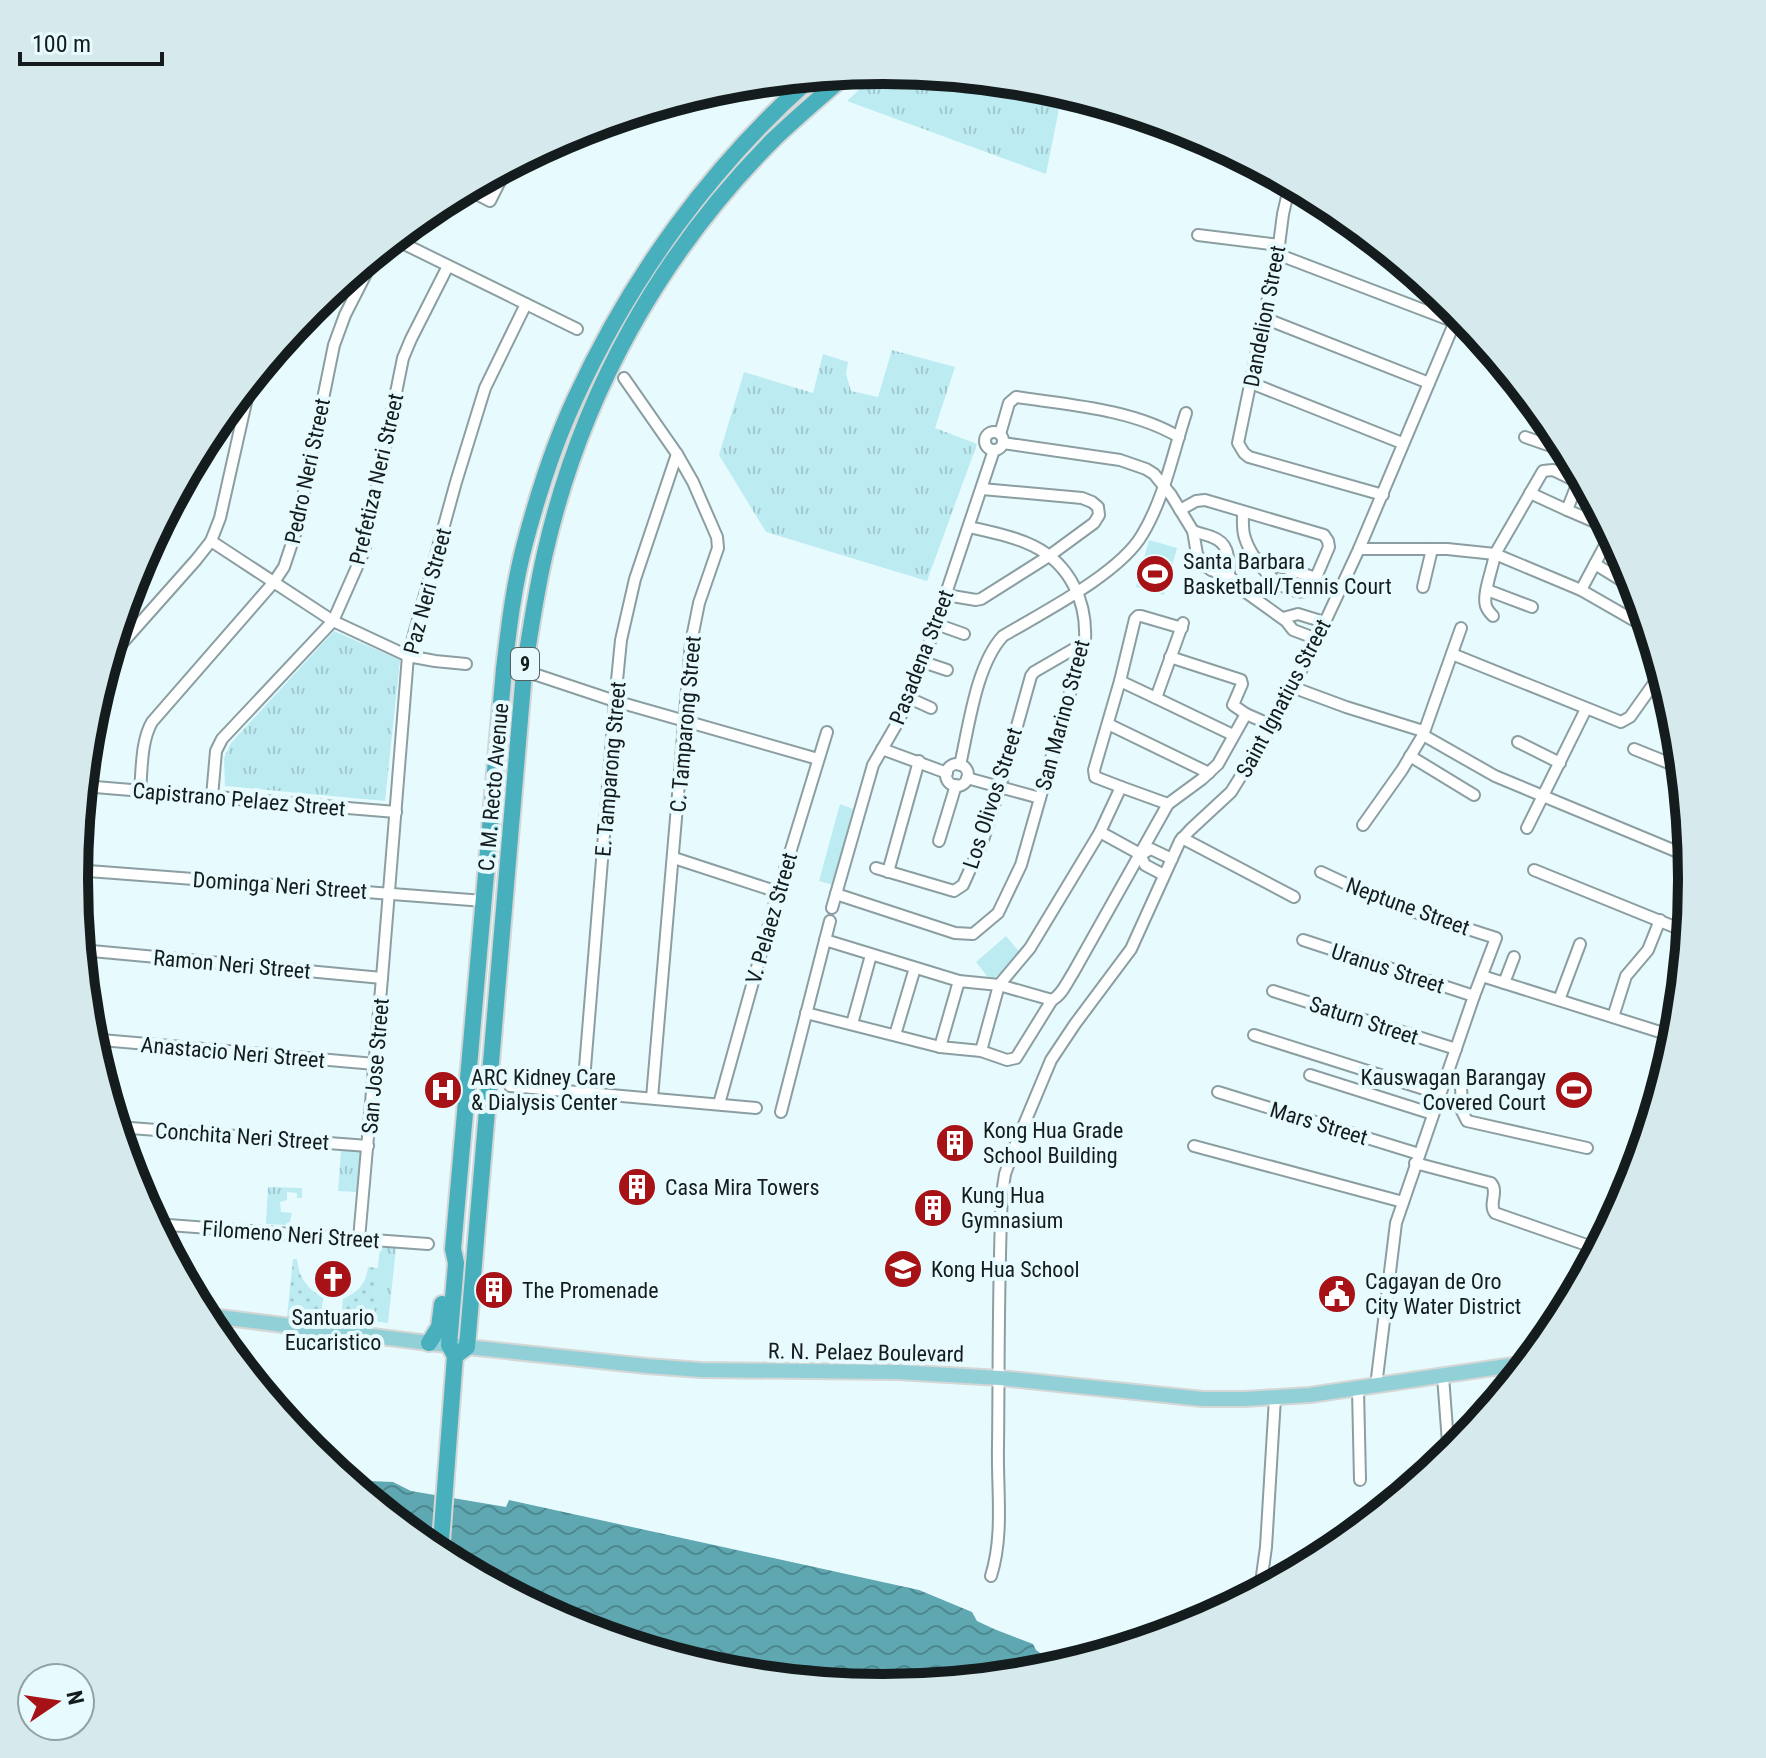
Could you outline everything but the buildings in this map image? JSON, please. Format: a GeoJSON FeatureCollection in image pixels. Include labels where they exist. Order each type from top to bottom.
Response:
{"type":"FeatureCollection","features":[{"type":"Feature","properties":{"kind":"highway","name":"C. M. Recto Avenue"},"geometry":{"type":"LineString","coordinates":[[441,1540],[457,1349],[490,1083],[524,672],[537,590],[560,495],[584,424],[625,336],[649,295],[736,179],[832,86]]}},
{"type":"Feature","properties":{"kind":"highway"},"geometry":{"type":"LineString","coordinates":[[817,87],[823,95]]}},
{"type":"Feature","properties":{"kind":"highway","name":"C. M. Recto Avenue"},"geometry":{"type":"LineString","coordinates":[[457,1349],[456,1263],[453,1249],[504,669],[513,597],[525,543],[555,448],[574,400],[631,293],[711,180],[766,119],[798,89]]}},
{"type":"Feature","properties":{"kind":"highway"},"geometry":{"type":"LineString","coordinates":[[598,353],[614,360]]}},
{"type":"Feature","properties":{"kind":"highway"},"geometry":{"type":"LineString","coordinates":[[484,901],[505,903]]}},
{"type":"Feature","properties":{"kind":"highway"},"geometry":{"type":"LineString","coordinates":[[468,1081],[490,1083]]}},
{"type":"Feature","properties":{"kind":"highway"},"geometry":{"type":"LineString","coordinates":[[429,1343],[439,1327],[446,1262],[453,1249]]}},
{"type":"Feature","properties":{"kind":"main road","name":"R. N. Pelaez Boulevard"},"geometry":{"type":"LineString","coordinates":[[220,1317],[457,1349],[701,1370],[897,1372],[1000,1378],[1203,1399],[1275,1398],[1358,1389],[1512,1365]]}},
{"type":"Feature","properties":{"kind":"street"},"geometry":{"type":"LineString","coordinates":[[479,195],[490,201],[498,184]]}},
{"type":"Feature","properties":{"kind":"street","name":"Dandelion Street"},"geometry":{"type":"LineString","coordinates":[[1287,195],[1238,441],[1240,449],[1257,459],[1383,495]]}},
{"type":"Feature","properties":{"kind":"street"},"geometry":{"type":"LineString","coordinates":[[1198,235],[1278,249],[1437,309]]}},
{"type":"Feature","properties":{"kind":"street"},"geometry":{"type":"LineString","coordinates":[[404,244],[577,329]]}},
{"type":"Feature","properties":{"kind":"street","name":"Prefetiza Neri Street"},"geometry":{"type":"LineString","coordinates":[[212,797],[216,751],[222,739],[333,621],[364,551],[403,358],[448,266]]}},
{"type":"Feature","properties":{"kind":"street","name":"Pedro Neri Street"},"geometry":{"type":"LineString","coordinates":[[140,791],[147,730],[152,722],[284,567],[296,531],[334,345],[365,276]]}},
{"type":"Feature","properties":{"kind":"street","name":"Paz Neri Street"},"geometry":{"type":"LineString","coordinates":[[389,893],[408,656],[485,388],[526,304]]}},
{"type":"Feature","properties":{"kind":"street"},"geometry":{"type":"LineString","coordinates":[[1264,318],[1429,383]]}},
{"type":"Feature","properties":{"kind":"street","name":"Saint Ignatius Street"},"geometry":{"type":"LineString","coordinates":[[991,1576],[997,1536],[1001,1224],[1007,1168],[1051,1060],[1131,949],[1182,838],[1236,785],[1274,723],[1359,549],[1453,326]]}},
{"type":"Feature","properties":{"kind":"street","name":"C. Tamparong Street"},"geometry":{"type":"LineString","coordinates":[[624,378],[677,454],[693,482],[718,542],[717,554],[696,615],[689,658],[652,1098]]}},
{"type":"Feature","properties":{"kind":"street"},"geometry":{"type":"LineString","coordinates":[[1251,383],[1402,443]]}},
{"type":"Feature","properties":{"kind":"street","name":"Pasadena Street"},"geometry":{"type":"LineString","coordinates":[[832,908],[873,765],[899,720],[923,662],[999,442],[1009,403],[1016,397],[1127,416],[1160,426],[1179,437]]}},
{"type":"Feature","properties":{"kind":"street"},"geometry":{"type":"LineString","coordinates":[[125,640],[211,541],[220,518],[246,404]]}},
{"type":"Feature","properties":{"kind":"street"},"geometry":{"type":"LineString","coordinates":[[960,765],[977,691],[997,643],[1003,636],[1077,592],[1120,561],[1141,537],[1156,508],[1186,413]]}},
{"type":"Feature","properties":{"kind":"street"},"geometry":{"type":"LineString","coordinates":[[1525,437],[1549,445]]}},
{"type":"Feature","properties":{"kind":"street"},"geometry":{"type":"LineString","coordinates":[[999,442],[1132,463],[1154,474],[1193,531],[1199,559],[1211,570],[1229,576],[1238,587],[1283,618],[1293,630],[1317,639]]}},
{"type":"Feature","properties":{"kind":"street","name":"E. Tamparong Street"},"geometry":{"type":"LineString","coordinates":[[583,1092],[621,640],[635,579],[677,454]]}},
{"type":"Feature","properties":{"kind":"street"},"geometry":{"type":"LineString","coordinates":[[1493,616],[1486,607],[1495,554],[1541,473],[1553,470],[1568,477]]}},
{"type":"Feature","properties":{"kind":"street"},"geometry":{"type":"LineString","coordinates":[[946,595],[976,600],[1049,556],[1094,523],[1099,515],[1098,507],[1082,498],[982,489]]}},
{"type":"Feature","properties":{"kind":"street"},"geometry":{"type":"LineString","coordinates":[[1530,493],[1596,528]]}},
{"type":"Feature","properties":{"kind":"street"},"geometry":{"type":"LineString","coordinates":[[1567,510],[1577,493]]}},
{"type":"Feature","properties":{"kind":"street"},"geometry":{"type":"LineString","coordinates":[[1180,510],[1196,501],[1205,500],[1324,535],[1329,547],[1309,591],[1294,592],[1271,578],[1255,558],[1245,537],[1243,512]]}},
{"type":"Feature","properties":{"kind":"street","name":"San Marino Street"},"geometry":{"type":"LineString","coordinates":[[836,894],[955,933],[973,934],[1000,911],[1023,862],[1084,643],[1084,613],[1067,571],[1057,561],[1019,539],[969,527]]}},
{"type":"Feature","properties":{"kind":"street"},"geometry":{"type":"LineString","coordinates":[[1193,531],[1213,537],[1225,546],[1230,558],[1229,576]]}},
{"type":"Feature","properties":{"kind":"street"},"geometry":{"type":"LineString","coordinates":[[211,541],[333,621],[408,656],[466,664]]}},
{"type":"Feature","properties":{"kind":"street"},"geometry":{"type":"LineString","coordinates":[[1581,590],[1605,547]]}},
{"type":"Feature","properties":{"kind":"street"},"geometry":{"type":"LineString","coordinates":[[1359,549],[1463,550],[1495,554],[1581,590],[1635,621]]}},
{"type":"Feature","properties":{"kind":"street"},"geometry":{"type":"LineString","coordinates":[[1423,587],[1432,549]]}},
{"type":"Feature","properties":{"kind":"street"},"geometry":{"type":"LineString","coordinates":[[1255,558],[1316,578]]}},
{"type":"Feature","properties":{"kind":"street"},"geometry":{"type":"LineString","coordinates":[[1595,564],[1618,578]]}},
{"type":"Feature","properties":{"kind":"street"},"geometry":{"type":"LineString","coordinates":[[1487,590],[1532,607]]}},
{"type":"Feature","properties":{"kind":"street"},"geometry":{"type":"LineString","coordinates":[[1283,618],[1298,614],[1324,622]]}},
{"type":"Feature","properties":{"kind":"street"},"geometry":{"type":"LineString","coordinates":[[1156,698],[1183,625],[1136,617],[1094,774],[1095,777],[1168,804]]}},
{"type":"Feature","properties":{"kind":"street"},"geometry":{"type":"LineString","coordinates":[[936,624],[964,634]]}},
{"type":"Feature","properties":{"kind":"street"},"geometry":{"type":"LineString","coordinates":[[1363,825],[1423,733],[1461,628]]}},
{"type":"Feature","properties":{"kind":"street","name":"Los Olivos Street"},"geometry":{"type":"LineString","coordinates":[[888,872],[954,891],[960,889],[982,843],[1031,675],[1084,643]]}},
{"type":"Feature","properties":{"kind":"street"},"geometry":{"type":"LineString","coordinates":[[1452,654],[1621,722],[1627,720],[1654,684]]}},
{"type":"Feature","properties":{"kind":"street"},"geometry":{"type":"LineString","coordinates":[[1170,657],[1241,680],[1233,705],[1262,721]]}},
{"type":"Feature","properties":{"kind":"street"},"geometry":{"type":"LineString","coordinates":[[923,662],[947,670]]}},
{"type":"Feature","properties":{"kind":"street"},"geometry":{"type":"LineString","coordinates":[[504,669],[524,672],[818,759]]}},
{"type":"Feature","properties":{"kind":"street"},"geometry":{"type":"LineString","coordinates":[[1120,681],[1233,735]]}},
{"type":"Feature","properties":{"kind":"street"},"geometry":{"type":"LineString","coordinates":[[1292,687],[1423,733],[1495,776],[1677,852]]}},
{"type":"Feature","properties":{"kind":"street"},"geometry":{"type":"LineString","coordinates":[[909,698],[931,708]]}},
{"type":"Feature","properties":{"kind":"street"},"geometry":{"type":"LineString","coordinates":[[1527,828],[1586,709]]}},
{"type":"Feature","properties":{"kind":"street"},"geometry":{"type":"LineString","coordinates":[[806,1013],[940,1047],[981,1051],[1007,1060],[1016,1058],[1052,1000],[1073,973],[1168,804],[1218,764],[1246,714]]}},
{"type":"Feature","properties":{"kind":"street"},"geometry":{"type":"LineString","coordinates":[[1108,724],[1209,773]]}},
{"type":"Feature","properties":{"kind":"street","name":"V. Pelaez Street"},"geometry":{"type":"LineString","coordinates":[[719,1104],[778,892],[827,732]]}},
{"type":"Feature","properties":{"kind":"street"},"geometry":{"type":"LineString","coordinates":[[1518,742],[1560,763]]}},
{"type":"Feature","properties":{"kind":"street"},"geometry":{"type":"LineString","coordinates":[[882,749],[947,773]]}},
{"type":"Feature","properties":{"kind":"street"},"geometry":{"type":"LineString","coordinates":[[1634,749],[1669,763]]}},
{"type":"Feature","properties":{"kind":"street"},"geometry":{"type":"LineString","coordinates":[[1410,756],[1474,795]]}},
{"type":"Feature","properties":{"kind":"street"},"geometry":{"type":"LineString","coordinates":[[876,868],[888,872],[919,761]]}},
{"type":"Feature","properties":{"kind":"street"},"geometry":{"type":"LineString","coordinates":[[960,765],[967,772],[967,778],[963,784],[956,785],[949,782],[947,773],[951,766],[960,765]]}},
{"type":"Feature","properties":{"kind":"street"},"geometry":{"type":"LineString","coordinates":[[967,778],[1040,798]]}},
{"type":"Feature","properties":{"kind":"street"},"geometry":{"type":"LineString","coordinates":[[939,841],[956,785]]}},
{"type":"Feature","properties":{"kind":"street","name":"Capistrano Pelaez Street"},"geometry":{"type":"LineString","coordinates":[[94,787],[396,812]]}},
{"type":"Feature","properties":{"kind":"street"},"geometry":{"type":"LineString","coordinates":[[981,1051],[999,985],[1030,948],[1100,832],[1121,787]]}},
{"type":"Feature","properties":{"kind":"street"},"geometry":{"type":"LineString","coordinates":[[1100,832],[1140,854],[1144,864],[1164,875]]}},
{"type":"Feature","properties":{"kind":"street"},"geometry":{"type":"LineString","coordinates":[[1182,838],[1294,897]]}},
{"type":"Feature","properties":{"kind":"street"},"geometry":{"type":"LineString","coordinates":[[1140,854],[1151,849],[1172,859]]}},
{"type":"Feature","properties":{"kind":"street"},"geometry":{"type":"LineString","coordinates":[[674,858],[778,892]]}},
{"type":"Feature","properties":{"kind":"street"},"geometry":{"type":"LineString","coordinates":[[1534,870],[1676,927]]}},
{"type":"Feature","properties":{"kind":"street","name":"Dominga Neri Street"},"geometry":{"type":"LineString","coordinates":[[88,871],[484,901]]}},
{"type":"Feature","properties":{"kind":"street","name":"Neptune Street"},"geometry":{"type":"LineString","coordinates":[[1321,872],[1387,903],[1496,938],[1482,976]]}},
{"type":"Feature","properties":{"kind":"street","name":"San Jose Street"},"geometry":{"type":"LineString","coordinates":[[359,1239],[389,893]]}},
{"type":"Feature","properties":{"kind":"street"},"geometry":{"type":"LineString","coordinates":[[1613,1017],[1626,976],[1648,950],[1660,920]]}},
{"type":"Feature","properties":{"kind":"street"},"geometry":{"type":"LineString","coordinates":[[781,1112],[830,921]]}},
{"type":"Feature","properties":{"kind":"street"},"geometry":{"type":"LineString","coordinates":[[825,940],[959,981],[999,985],[1052,1000]]}},
{"type":"Feature","properties":{"kind":"street","name":"Uranus Street"},"geometry":{"type":"LineString","coordinates":[[1303,940],[1474,996]]}},
{"type":"Feature","properties":{"kind":"street"},"geometry":{"type":"LineString","coordinates":[[1559,1000],[1580,944]]}},
{"type":"Feature","properties":{"kind":"street","name":"Ramon Neri Street"},"geometry":{"type":"LineString","coordinates":[[92,951],[382,978]]}},
{"type":"Feature","properties":{"kind":"street"},"geometry":{"type":"LineString","coordinates":[[852,1024],[871,955]]}},
{"type":"Feature","properties":{"kind":"street"},"geometry":{"type":"LineString","coordinates":[[1504,983],[1514,957]]}},
{"type":"Feature","properties":{"kind":"street"},"geometry":{"type":"LineString","coordinates":[[895,1035],[915,968]]}},
{"type":"Feature","properties":{"kind":"street"},"geometry":{"type":"LineString","coordinates":[[1376,1386],[1393,1239],[1417,1158],[1482,976],[1663,1033]]}},
{"type":"Feature","properties":{"kind":"street"},"geometry":{"type":"LineString","coordinates":[[940,1047],[959,981]]}},
{"type":"Feature","properties":{"kind":"street","name":"Saturn Street"},"geometry":{"type":"LineString","coordinates":[[1273,991],[1456,1049]]}},
{"type":"Feature","properties":{"kind":"street"},"geometry":{"type":"LineString","coordinates":[[1254,1035],[1440,1094]]}},
{"type":"Feature","properties":{"kind":"street","name":"Anastacio Neri Street"},"geometry":{"type":"LineString","coordinates":[[104,1040],[375,1064]]}},
{"type":"Feature","properties":{"kind":"street"},"geometry":{"type":"LineString","coordinates":[[1310,1075],[1433,1114]]}},
{"type":"Feature","properties":{"kind":"street"},"geometry":{"type":"LineString","coordinates":[[1446,1078],[1461,1085],[1462,1111],[1467,1121],[1587,1148]]}},
{"type":"Feature","properties":{"kind":"street"},"geometry":{"type":"LineString","coordinates":[[510,1086],[756,1108]]}},
{"type":"Feature","properties":{"kind":"street","name":"Mars Street"},"geometry":{"type":"LineString","coordinates":[[1218,1092],[1494,1184],[1492,1210],[1495,1213],[1588,1245]]}},
{"type":"Feature","properties":{"kind":"street","name":"Conchita Neri Street"},"geometry":{"type":"LineString","coordinates":[[128,1128],[368,1146]]}},
{"type":"Feature","properties":{"kind":"street"},"geometry":{"type":"LineString","coordinates":[[1194,1146],[1403,1202]]}},
{"type":"Feature","properties":{"kind":"street","name":"Filomeno Neri Street"},"geometry":{"type":"LineString","coordinates":[[167,1225],[428,1244]]}},
{"type":"Feature","properties":{"kind":"street"},"geometry":{"type":"LineString","coordinates":[[1443,1376],[1448,1438]]}},
{"type":"Feature","properties":{"kind":"street"},"geometry":{"type":"LineString","coordinates":[[1358,1389],[1360,1480]]}},
{"type":"Feature","properties":{"kind":"street"},"geometry":{"type":"LineString","coordinates":[[1262,1577],[1275,1398]]}},
{"type":"Feature","properties":{"kind":"green space"},"geometry":{"type":"Polygon","coordinates":[[[883,84],[987,91],[1059,104],[1046,174],[847,101],[864,85],[883,84]]]}},
{"type":"Feature","properties":{"kind":"green space"},"geometry":{"type":"Polygon","coordinates":[[[892,350],[955,367],[935,428],[977,444],[927,581],[766,532],[719,455],[744,372],[813,393],[823,354],[848,362],[846,374],[851,391],[878,397],[892,350]]]}},
{"type":"Feature","properties":{"kind":"green space","name":"Santa Barbara Basketball/Tennis Court"},"geometry":{"type":"Polygon","coordinates":[[[1149,540],[1177,548],[1164,595],[1136,587],[1149,540]]]}},
{"type":"Feature","properties":{"kind":"green space"},"geometry":{"type":"Polygon","coordinates":[[[334,631],[400,660],[385,801],[225,786],[224,758],[231,743],[334,631]]]}},
{"type":"Feature","properties":{"kind":"green space"},"geometry":{"type":"Polygon","coordinates":[[[840,804],[853,809],[833,885],[819,881],[840,804]]]}},
{"type":"Feature","properties":{"kind":"green space"},"geometry":{"type":"Polygon","coordinates":[[[1006,936],[1022,955],[991,981],[976,962],[1006,936]]]}},
{"type":"Feature","properties":{"kind":"green space"},"geometry":{"type":"Polygon","coordinates":[[[341,1150],[360,1152],[357,1192],[338,1191],[341,1150]]]}},
{"type":"Feature","properties":{"kind":"green space"},"geometry":{"type":"Polygon","coordinates":[[[268,1187],[302,1188],[302,1198],[297,1198],[297,1193],[287,1192],[287,1200],[280,1202],[281,1212],[292,1213],[289,1225],[266,1224],[268,1187]]]}},
{"type":"Feature","properties":{"kind":"green space"},"geometry":{"type":"Polygon","coordinates":[[[380,1247],[396,1248],[388,1323],[372,1321],[380,1247]]]}},
{"type":"Feature","properties":{"kind":"green space"},"geometry":{"type":"Polygon","coordinates":[[[293,1259],[297,1259],[305,1282],[323,1298],[321,1317],[287,1317],[293,1259]]]}},
{"type":"Feature","properties":{"kind":"green space"},"geometry":{"type":"Polygon","coordinates":[[[368,1267],[378,1268],[372,1321],[341,1319],[343,1299],[360,1287],[368,1267]]]}},
{"type":"Feature","properties":{"kind":"water"},"geometry":{"type":"Polygon","coordinates":[[[364,1481],[393,1482],[411,1491],[506,1507],[509,1500],[919,1590],[972,1612],[977,1621],[1033,1644],[1046,1657],[987,1667],[883,1674],[779,1667],[677,1647],[627,1632],[531,1592],[441,1540],[364,1481]]]}},
{"type":"Feature","properties":{"kind":"place","name":"Santa Barbara Basketball/Tennis Court"},"geometry":{"type":"Point","coordinates":[1155,574]}},
{"type":"Feature","properties":{"kind":"place","name":"ARC Kidney Care & Dialysis Center"},"geometry":{"type":"Point","coordinates":[443,1090]}},
{"type":"Feature","properties":{"kind":"place","name":"Kauswagan Barangay Covered Court"},"geometry":{"type":"Point","coordinates":[1574,1090]}},
{"type":"Feature","properties":{"kind":"place","name":"Kong Hua Grade School Building"},"geometry":{"type":"Point","coordinates":[955,1143]}},
{"type":"Feature","properties":{"kind":"place","name":"Casa Mira Towers"},"geometry":{"type":"Point","coordinates":[637,1187]}},
{"type":"Feature","properties":{"kind":"place","name":"Kung Hua Gymnasium"},"geometry":{"type":"Point","coordinates":[933,1208]}},
{"type":"Feature","properties":{"kind":"place","name":"Kong Hua School"},"geometry":{"type":"Point","coordinates":[903,1269]}},
{"type":"Feature","properties":{"kind":"place","name":"Santuario Eucaristico"},"geometry":{"type":"Point","coordinates":[333,1279]}},
{"type":"Feature","properties":{"kind":"place","name":"The Promenade"},"geometry":{"type":"Point","coordinates":[494,1290]}},
{"type":"Feature","properties":{"kind":"place","name":"Cagayan de Oro City Water District"},"geometry":{"type":"Point","coordinates":[1337,1294]}}]}
